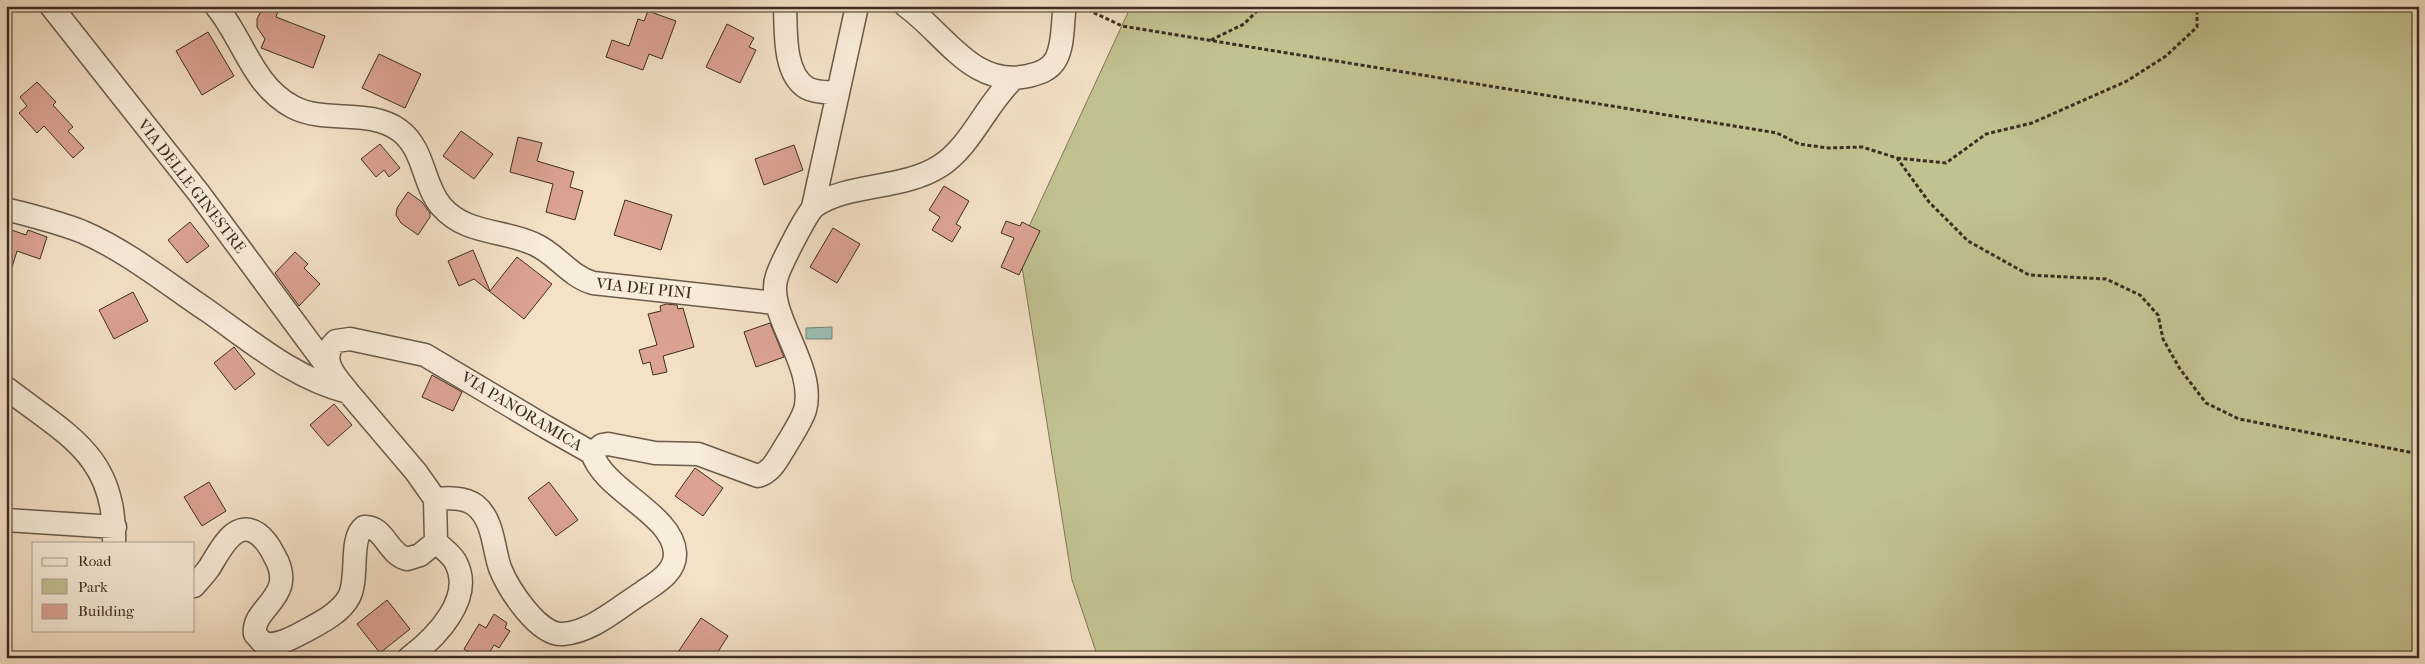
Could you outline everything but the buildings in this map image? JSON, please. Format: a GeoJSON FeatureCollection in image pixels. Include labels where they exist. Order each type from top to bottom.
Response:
{"type":"FeatureCollection","features":[{"type":"Feature","properties":{"kind":"street","name":"VIA DELLE GINESTRE"},"geometry":{"type":"LineString","coordinates":[[51,6],[198,192],[329,369]]}},
{"type":"Feature","properties":{"kind":"street","name":"VIA DEI PINI"},"geometry":{"type":"LineString","coordinates":[[216,6],[232,28],[255,73],[282,100],[305,112],[379,121],[400,131],[417,150],[436,199],[447,212],[460,222],[535,244],[552,255],[575,276],[594,283],[775,303]]}},
{"type":"Feature","properties":{"kind":"street"},"geometry":{"type":"LineString","coordinates":[[785,6],[789,56],[799,80],[812,90],[838,93]]}},
{"type":"Feature","properties":{"kind":"street","name":"VIA PANORAMICA"},"geometry":{"type":"LineString","coordinates":[[329,369],[330,350],[332,345],[341,339],[425,354],[546,428],[592,453],[602,445],[615,444],[655,453],[702,455],[754,476],[768,472],[802,418],[806,402],[800,364],[775,303],[775,282],[780,267],[813,207],[857,6]]}},
{"type":"Feature","properties":{"kind":"street"},"geometry":{"type":"LineString","coordinates":[[906,6],[976,68],[992,76],[1013,79],[1042,73],[1057,57],[1065,6]]}},
{"type":"Feature","properties":{"kind":"street"},"geometry":{"type":"LineString","coordinates":[[813,207],[849,192],[915,178],[940,166],[967,141],[988,107],[1013,79]]}},
{"type":"Feature","properties":{"kind":"street"},"geometry":{"type":"LineString","coordinates":[[6,209],[70,227],[101,241],[139,264],[290,368],[323,386],[348,392]]}},
{"type":"Feature","properties":{"kind":"street"},"geometry":{"type":"LineString","coordinates":[[329,369],[416,472],[435,500],[436,542],[451,556],[456,564],[459,590],[445,625],[428,643],[409,658]]}},
{"type":"Feature","properties":{"kind":"street"},"geometry":{"type":"LineString","coordinates":[[6,388],[90,456],[100,471],[110,493],[114,535],[6,520]]}},
{"type":"Feature","properties":{"kind":"street"},"geometry":{"type":"LineString","coordinates":[[435,500],[453,498],[475,505],[489,526],[503,574],[521,604],[540,624],[550,631],[563,634],[577,631],[603,618],[656,584],[669,570],[675,558],[674,547],[661,526],[600,470],[592,453]]}},
{"type":"Feature","properties":{"kind":"street"},"geometry":{"type":"LineString","coordinates":[[195,585],[234,533],[246,529],[256,532],[276,557],[282,579],[276,596],[257,622],[255,630],[257,638],[264,644],[276,644],[322,622],[346,603],[355,577],[357,536],[364,527],[374,529],[394,553],[407,559],[420,555],[436,542]]}},
{"type":"Feature","properties":{"kind":"path"},"geometry":{"type":"LineString","coordinates":[[1080,6],[1122,26],[1777,133],[1799,144],[1828,148],[1862,147],[1896,158],[1946,163],[1986,134],[2032,123],[2127,81],[2166,56],[2197,26],[2197,6]]}},
{"type":"Feature","properties":{"kind":"path"},"geometry":{"type":"LineString","coordinates":[[1210,40],[1244,24],[1262,6]]}},
{"type":"Feature","properties":{"kind":"path"},"geometry":{"type":"LineString","coordinates":[[1896,158],[1929,202],[1968,241],[2029,275],[2106,279],[2140,295],[2158,316],[2163,339],[2180,369],[2206,403],[2239,419],[2419,454]]}},
{"type":"Feature","properties":{"kind":"green space"},"geometry":{"type":"Polygon","coordinates":[[[1131,6],[2419,6],[2419,658],[1098,658],[1072,580],[1019,248],[1131,6]]]}},
{"type":"Feature","properties":{"kind":"water"},"geometry":{"type":"Polygon","coordinates":[[[832,327],[832,339],[806,339],[806,328],[832,327]]]}}]}
